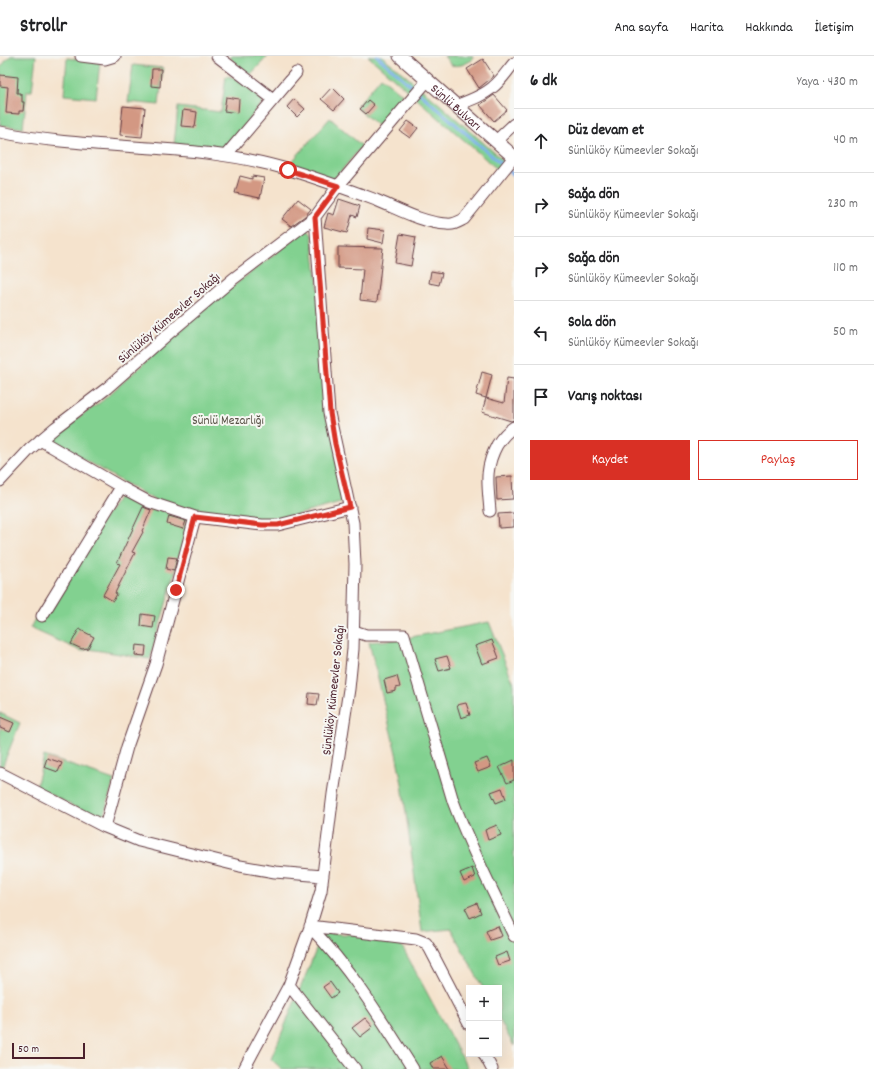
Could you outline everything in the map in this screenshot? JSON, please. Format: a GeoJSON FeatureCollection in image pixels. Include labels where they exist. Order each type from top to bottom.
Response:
{"type":"FeatureCollection","features":[{"type":"Feature","properties":{"kind":"main road","name":"Sünlü Bulvarı"},"geometry":{"type":"LineString","coordinates":[[400,56],[514,157]]}},
{"type":"Feature","properties":{"kind":"street"},"geometry":{"type":"LineString","coordinates":[[81,56],[105,59],[115,56]]}},
{"type":"Feature","properties":{"kind":"street"},"geometry":{"type":"LineString","coordinates":[[217,56],[273,99]]}},
{"type":"Feature","properties":{"kind":"street"},"geometry":{"type":"LineString","coordinates":[[455,106],[486,93],[494,87],[514,63]]}},
{"type":"Feature","properties":{"kind":"street"},"geometry":{"type":"LineString","coordinates":[[226,155],[296,73]]}},
{"type":"Feature","properties":{"kind":"street","name":"Sünlüköy Kümeevler Sokağı"},"geometry":{"type":"LineString","coordinates":[[0,481],[40,440],[107,388],[166,334],[221,289],[315,217],[338,186],[427,81]]}},
{"type":"Feature","properties":{"kind":"street"},"geometry":{"type":"LineString","coordinates":[[496,141],[514,124]]}},
{"type":"Feature","properties":{"kind":"street"},"geometry":{"type":"LineString","coordinates":[[0,132],[38,138],[226,155],[267,164],[338,186],[433,222],[453,224],[464,219],[514,157]]}},
{"type":"Feature","properties":{"kind":"street","name":"Sünlüköy Kümeevler Sokağı"},"geometry":{"type":"LineString","coordinates":[[244,1069],[289,985],[321,891],[333,794],[349,689],[354,631],[354,537],[350,507],[335,444],[330,413],[315,217]]}},
{"type":"Feature","properties":{"kind":"street"},"geometry":{"type":"LineString","coordinates":[[490,510],[487,474],[488,466],[491,456],[502,437],[514,427]]}},
{"type":"Feature","properties":{"kind":"street"},"geometry":{"type":"LineString","coordinates":[[40,440],[155,505],[195,517],[278,525],[350,507]]}},
{"type":"Feature","properties":{"kind":"street"},"geometry":{"type":"LineString","coordinates":[[42,616],[121,487]]}},
{"type":"Feature","properties":{"kind":"street"},"geometry":{"type":"LineString","coordinates":[[105,827],[124,759],[158,658],[195,517]]}},
{"type":"Feature","properties":{"kind":"street"},"geometry":{"type":"LineString","coordinates":[[354,631],[370,635],[404,635],[455,807],[488,883],[514,936]]}},
{"type":"Feature","properties":{"kind":"street"},"geometry":{"type":"LineString","coordinates":[[0,772],[105,827],[140,841],[240,866],[275,872],[323,876]]}},
{"type":"Feature","properties":{"kind":"street"},"geometry":{"type":"LineString","coordinates":[[310,927],[423,941],[430,949],[467,1021]]}},
{"type":"Feature","properties":{"kind":"street"},"geometry":{"type":"LineString","coordinates":[[310,927],[347,970],[413,1069]]}},
{"type":"Feature","properties":{"kind":"street"},"geometry":{"type":"LineString","coordinates":[[289,985],[355,1069]]}},
{"type":"Feature","properties":{"kind":"street"},"geometry":{"type":"LineString","coordinates":[[486,1057],[492,1069]]}},
{"type":"Feature","properties":{"kind":"green space"},"geometry":{"type":"Polygon","coordinates":[[[11,56],[36,56],[32,91],[27,91],[23,128],[0,125],[0,68],[11,56]]]}},
{"type":"Feature","properties":{"kind":"green space"},"geometry":{"type":"Polygon","coordinates":[[[232,56],[268,56],[250,75],[230,58],[232,56]]]}},
{"type":"Feature","properties":{"kind":"green space"},"geometry":{"type":"Polygon","coordinates":[[[368,56],[382,56],[443,107],[504,161],[498,170],[368,56]]]}},
{"type":"Feature","properties":{"kind":"green space"},"geometry":{"type":"Polygon","coordinates":[[[444,56],[473,56],[472,60],[457,66],[451,65],[444,56]]]}},
{"type":"Feature","properties":{"kind":"green space"},"geometry":{"type":"Polygon","coordinates":[[[67,58],[100,62],[96,98],[64,95],[67,58]]]}},
{"type":"Feature","properties":{"kind":"green space"},"geometry":{"type":"Polygon","coordinates":[[[133,65],[163,68],[159,105],[128,102],[133,65]]]}},
{"type":"Feature","properties":{"kind":"green space"},"geometry":{"type":"Polygon","coordinates":[[[226,76],[236,78],[263,98],[262,103],[228,147],[218,150],[174,145],[178,107],[221,112],[226,76]]]}},
{"type":"Feature","properties":{"kind":"green space"},"geometry":{"type":"Polygon","coordinates":[[[381,77],[402,94],[402,99],[379,127],[356,107],[381,77]]]}},
{"type":"Feature","properties":{"kind":"green space"},"geometry":{"type":"Polygon","coordinates":[[[330,118],[362,146],[336,177],[329,179],[288,166],[330,118]]]}},
{"type":"Feature","properties":{"kind":"green space","name":"Sünlü Mezarlığı"},"geometry":{"type":"Polygon","coordinates":[[[307,229],[312,235],[344,502],[275,521],[197,513],[156,501],[48,439],[102,401],[210,304],[307,229]]]}},
{"type":"Feature","properties":{"kind":"green space"},"geometry":{"type":"Polygon","coordinates":[[[123,491],[189,518],[150,659],[89,649],[81,651],[30,628],[37,615],[123,491]]]}},
{"type":"Feature","properties":{"kind":"green space"},"geometry":{"type":"Polygon","coordinates":[[[489,622],[514,684],[514,1046],[502,1024],[502,985],[481,985],[451,929],[422,932],[402,784],[369,642],[401,639],[489,622]]]}},
{"type":"Feature","properties":{"kind":"green space"},"geometry":{"type":"Polygon","coordinates":[[[0,713],[20,723],[1,770],[0,769],[0,713]]]}},
{"type":"Feature","properties":{"kind":"green space"},"geometry":{"type":"Polygon","coordinates":[[[44,756],[114,780],[102,821],[36,787],[44,756]]]}},
{"type":"Feature","properties":{"kind":"green space"},"geometry":{"type":"Polygon","coordinates":[[[323,933],[397,937],[468,1069],[282,1069],[271,1059],[323,933]]]}},
{"type":"Feature","properties":{"kind":"building"},"geometry":{"type":"Polygon","coordinates":[[[483,59],[494,76],[479,88],[467,69],[483,59]]]}},
{"type":"Feature","properties":{"kind":"building"},"geometry":{"type":"Polygon","coordinates":[[[152,69],[161,69],[160,87],[151,86],[152,69]]]}},
{"type":"Feature","properties":{"kind":"building"},"geometry":{"type":"Polygon","coordinates":[[[0,75],[18,77],[17,93],[22,95],[22,102],[24,102],[23,111],[19,111],[19,114],[6,113],[8,87],[0,86],[0,75]]]}},
{"type":"Feature","properties":{"kind":"building"},"geometry":{"type":"Polygon","coordinates":[[[332,87],[344,99],[334,110],[321,99],[332,87]]]}},
{"type":"Feature","properties":{"kind":"building"},"geometry":{"type":"Polygon","coordinates":[[[494,95],[507,110],[494,121],[480,105],[494,95]]]}},
{"type":"Feature","properties":{"kind":"building"},"geometry":{"type":"Polygon","coordinates":[[[226,97],[239,99],[238,113],[224,111],[226,97]]]}},
{"type":"Feature","properties":{"kind":"building"},"geometry":{"type":"Polygon","coordinates":[[[294,99],[305,109],[297,117],[287,107],[294,99]]]}},
{"type":"Feature","properties":{"kind":"building"},"geometry":{"type":"Polygon","coordinates":[[[368,100],[374,105],[366,114],[360,109],[368,100]]]}},
{"type":"Feature","properties":{"kind":"building"},"geometry":{"type":"Polygon","coordinates":[[[123,106],[145,108],[142,137],[120,135],[123,106]]]}},
{"type":"Feature","properties":{"kind":"building"},"geometry":{"type":"Polygon","coordinates":[[[183,110],[197,112],[195,127],[181,126],[183,110]]]}},
{"type":"Feature","properties":{"kind":"building"},"geometry":{"type":"Polygon","coordinates":[[[408,121],[418,128],[410,138],[400,131],[408,121]]]}},
{"type":"Feature","properties":{"kind":"building"},"geometry":{"type":"Polygon","coordinates":[[[240,176],[252,179],[252,176],[264,178],[260,198],[235,193],[240,176]]]}},
{"type":"Feature","properties":{"kind":"building"},"geometry":{"type":"Polygon","coordinates":[[[298,199],[311,209],[305,216],[291,226],[282,219],[298,199]]]}},
{"type":"Feature","properties":{"kind":"building"},"geometry":{"type":"Polygon","coordinates":[[[339,199],[360,206],[357,217],[352,215],[347,233],[324,227],[328,213],[334,215],[339,199]]]}},
{"type":"Feature","properties":{"kind":"building"},"geometry":{"type":"Polygon","coordinates":[[[368,228],[385,230],[383,243],[367,239],[368,228]]]}},
{"type":"Feature","properties":{"kind":"building"},"geometry":{"type":"Polygon","coordinates":[[[400,234],[416,237],[411,266],[395,263],[400,234]]]}},
{"type":"Feature","properties":{"kind":"building"},"geometry":{"type":"Polygon","coordinates":[[[338,247],[383,248],[377,302],[360,300],[363,269],[338,268],[338,247]]]}},
{"type":"Feature","properties":{"kind":"building"},"geometry":{"type":"Polygon","coordinates":[[[431,271],[442,273],[439,285],[429,283],[431,271]]]}},
{"type":"Feature","properties":{"kind":"building"},"geometry":{"type":"Polygon","coordinates":[[[482,372],[492,375],[486,398],[476,395],[482,372]]]}},
{"type":"Feature","properties":{"kind":"building"},"geometry":{"type":"Polygon","coordinates":[[[507,378],[514,379],[514,420],[511,421],[482,412],[486,398],[504,403],[507,378]]]}},
{"type":"Feature","properties":{"kind":"building"},"geometry":{"type":"Polygon","coordinates":[[[512,476],[513,499],[497,500],[496,477],[512,476]]]}},
{"type":"Feature","properties":{"kind":"building"},"geometry":{"type":"Polygon","coordinates":[[[143,507],[151,510],[142,531],[143,532],[132,552],[135,553],[115,593],[117,594],[113,601],[103,595],[120,564],[117,563],[143,507]]]}},
{"type":"Feature","properties":{"kind":"building"},"geometry":{"type":"Polygon","coordinates":[[[514,513],[514,527],[499,528],[498,514],[514,513]]]}},
{"type":"Feature","properties":{"kind":"building"},"geometry":{"type":"Polygon","coordinates":[[[169,516],[186,521],[183,529],[167,524],[169,516]]]}},
{"type":"Feature","properties":{"kind":"building"},"geometry":{"type":"Polygon","coordinates":[[[168,557],[177,558],[174,571],[166,569],[168,557]]]}},
{"type":"Feature","properties":{"kind":"building"},"geometry":{"type":"Polygon","coordinates":[[[142,614],[155,616],[153,628],[141,626],[142,614]]]}},
{"type":"Feature","properties":{"kind":"building"},"geometry":{"type":"Polygon","coordinates":[[[79,629],[94,637],[88,648],[82,649],[71,644],[79,629]]]}},
{"type":"Feature","properties":{"kind":"building"},"geometry":{"type":"Polygon","coordinates":[[[492,640],[499,658],[482,664],[475,646],[492,640]]]}},
{"type":"Feature","properties":{"kind":"building"},"geometry":{"type":"Polygon","coordinates":[[[136,645],[146,646],[145,656],[135,655],[136,645]]]}},
{"type":"Feature","properties":{"kind":"building"},"geometry":{"type":"Polygon","coordinates":[[[447,656],[451,668],[439,671],[435,659],[447,656]]]}},
{"type":"Feature","properties":{"kind":"building"},"geometry":{"type":"Polygon","coordinates":[[[397,676],[400,687],[396,688],[396,691],[387,693],[384,680],[397,676]]]}},
{"type":"Feature","properties":{"kind":"building"},"geometry":{"type":"Polygon","coordinates":[[[309,693],[319,694],[317,705],[308,704],[309,693]]]}},
{"type":"Feature","properties":{"kind":"building"},"geometry":{"type":"Polygon","coordinates":[[[466,703],[470,715],[461,718],[457,705],[466,703]]]}},
{"type":"Feature","properties":{"kind":"building"},"geometry":{"type":"Polygon","coordinates":[[[0,717],[14,723],[10,732],[0,728],[0,717]]]}},
{"type":"Feature","properties":{"kind":"building"},"geometry":{"type":"Polygon","coordinates":[[[47,758],[62,763],[58,772],[44,767],[47,758]]]}},
{"type":"Feature","properties":{"kind":"building"},"geometry":{"type":"Polygon","coordinates":[[[487,758],[491,767],[478,772],[474,763],[487,758]]]}},
{"type":"Feature","properties":{"kind":"building"},"geometry":{"type":"Polygon","coordinates":[[[514,760],[514,780],[507,783],[499,767],[514,760]]]}},
{"type":"Feature","properties":{"kind":"building"},"geometry":{"type":"Polygon","coordinates":[[[502,788],[506,799],[496,803],[491,792],[502,788]]]}},
{"type":"Feature","properties":{"kind":"building"},"geometry":{"type":"Polygon","coordinates":[[[497,825],[501,835],[488,840],[485,830],[497,825]]]}},
{"type":"Feature","properties":{"kind":"building"},"geometry":{"type":"Polygon","coordinates":[[[472,868],[475,877],[464,882],[460,873],[472,868]]]}},
{"type":"Feature","properties":{"kind":"building"},"geometry":{"type":"Polygon","coordinates":[[[477,903],[481,913],[470,918],[465,908],[477,903]]]}},
{"type":"Feature","properties":{"kind":"building"},"geometry":{"type":"Polygon","coordinates":[[[498,926],[502,936],[490,940],[486,931],[498,926]]]}},
{"type":"Feature","properties":{"kind":"building"},"geometry":{"type":"Polygon","coordinates":[[[507,952],[510,961],[498,965],[495,957],[507,952]]]}},
{"type":"Feature","properties":{"kind":"building"},"geometry":{"type":"Polygon","coordinates":[[[330,982],[338,993],[331,998],[323,987],[330,982]]]}},
{"type":"Feature","properties":{"kind":"building"},"geometry":{"type":"Polygon","coordinates":[[[365,1018],[373,1027],[360,1037],[352,1028],[365,1018]]]}},
{"type":"Feature","properties":{"kind":"building"},"geometry":{"type":"Polygon","coordinates":[[[442,1056],[450,1069],[433,1069],[430,1063],[442,1056]]]}},
{"type":"Feature","properties":{"kind":"waterway"},"geometry":{"type":"LineString","coordinates":[[377,56],[514,175]]}},
{"type":"Feature","properties":{"kind":"route"},"geometry":{"type":"LineString","coordinates":[[176,590],[195,517],[262,525],[278,525],[350,507],[335,444],[330,413],[315,217],[338,186],[288,170]]}}]}
